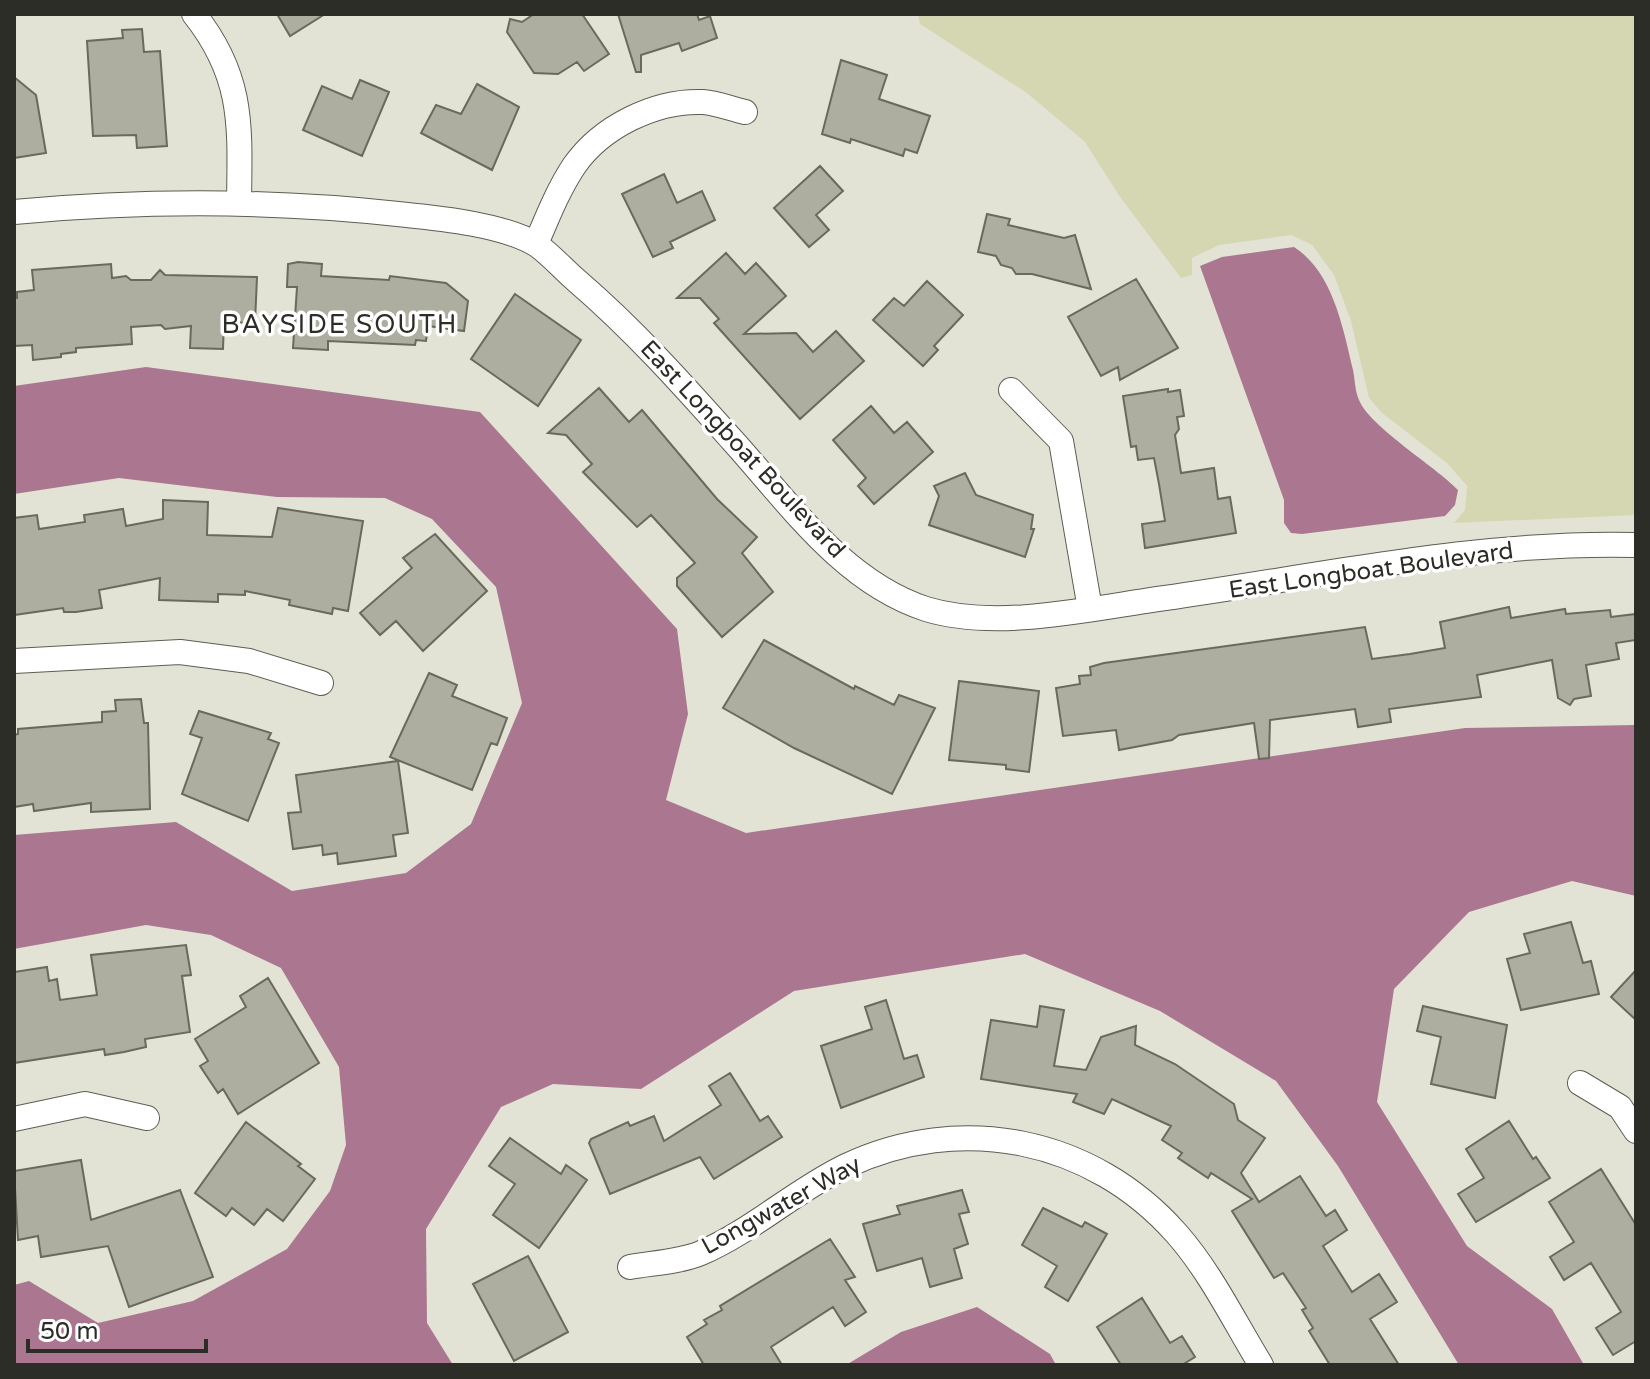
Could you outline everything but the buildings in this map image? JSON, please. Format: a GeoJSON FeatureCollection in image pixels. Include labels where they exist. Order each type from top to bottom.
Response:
{"type":"FeatureCollection","features":[{"type":"Feature","properties":{"kind":"street"},"geometry":{"type":"LineString","coordinates":[[194,14],[221,53],[237,98],[239,202]]}},
{"type":"Feature","properties":{"kind":"street"},"geometry":{"type":"LineString","coordinates":[[536,244],[574,166],[608,131],[631,118],[682,103],[705,102],[745,112]]}},
{"type":"Feature","properties":{"kind":"street","name":"East Longboat Boulevard"},"geometry":{"type":"LineString","coordinates":[[14,212],[156,201],[239,202],[427,217],[497,231],[536,244],[634,330],[829,548],[875,585],[924,608],[973,619],[1090,609],[1471,554],[1592,544],[1636,545]]}},
{"type":"Feature","properties":{"kind":"street"},"geometry":{"type":"LineString","coordinates":[[1011,390],[1061,441],[1090,609]]}},
{"type":"Feature","properties":{"kind":"street"},"geometry":{"type":"LineString","coordinates":[[14,661],[180,652],[249,661],[321,683]]}},
{"type":"Feature","properties":{"kind":"street"},"geometry":{"type":"LineString","coordinates":[[1580,1083],[1620,1107],[1636,1131]]}},
{"type":"Feature","properties":{"kind":"street"},"geometry":{"type":"LineString","coordinates":[[14,1119],[85,1104],[147,1118]]}},
{"type":"Feature","properties":{"kind":"street","name":"Longwater Way"},"geometry":{"type":"LineString","coordinates":[[630,1267],[700,1253],[843,1167],[880,1151],[913,1141],[950,1137],[1018,1141],[1084,1163],[1157,1212],[1194,1255],[1261,1365]]}},
{"type":"Feature","properties":{"kind":"green space"},"geometry":{"type":"Polygon","coordinates":[[[918,14],[1636,14],[1636,515],[1454,523],[1465,510],[1467,486],[1447,463],[1382,413],[1369,398],[1351,321],[1334,275],[1312,245],[1291,235],[1219,245],[1192,258],[1192,275],[1181,278],[1120,197],[1085,142],[1027,93],[920,24],[918,14]]]}},
{"type":"Feature","properties":{"kind":"shaded area"},"geometry":{"type":"Polygon","coordinates":[[[1294,247],[1318,271],[1334,302],[1358,397],[1365,411],[1458,490],[1455,505],[1445,516],[1302,534],[1291,533],[1284,523],[1284,500],[1200,266],[1222,257],[1294,247]]]}},
{"type":"Feature","properties":{"kind":"shaded area"},"geometry":{"type":"Polygon","coordinates":[[[146,367],[480,412],[677,629],[688,714],[666,800],[746,833],[1465,728],[1636,725],[1636,896],[1572,881],[1469,912],[1394,989],[1377,1102],[1467,1246],[1552,1309],[1584,1365],[1459,1365],[1338,1166],[1276,1081],[1160,1011],[1025,954],[794,991],[641,1089],[553,1084],[501,1107],[426,1229],[427,1323],[453,1365],[14,1365],[14,1285],[29,1281],[98,1323],[193,1301],[287,1249],[330,1191],[346,1145],[339,1067],[281,968],[211,935],[146,925],[14,949],[14,835],[176,822],[292,891],[406,873],[471,824],[522,703],[496,587],[432,519],[385,498],[277,497],[119,478],[14,494],[14,386],[146,367]]]}},
{"type":"Feature","properties":{"kind":"shaded area"},"geometry":{"type":"Polygon","coordinates":[[[977,1307],[1050,1354],[1056,1365],[846,1365],[901,1332],[977,1307]]]}},
{"type":"Feature","properties":{"kind":"district","name":"BAYSIDE SOUTH"},"geometry":{"type":"Point","coordinates":[340,324]}}]}
